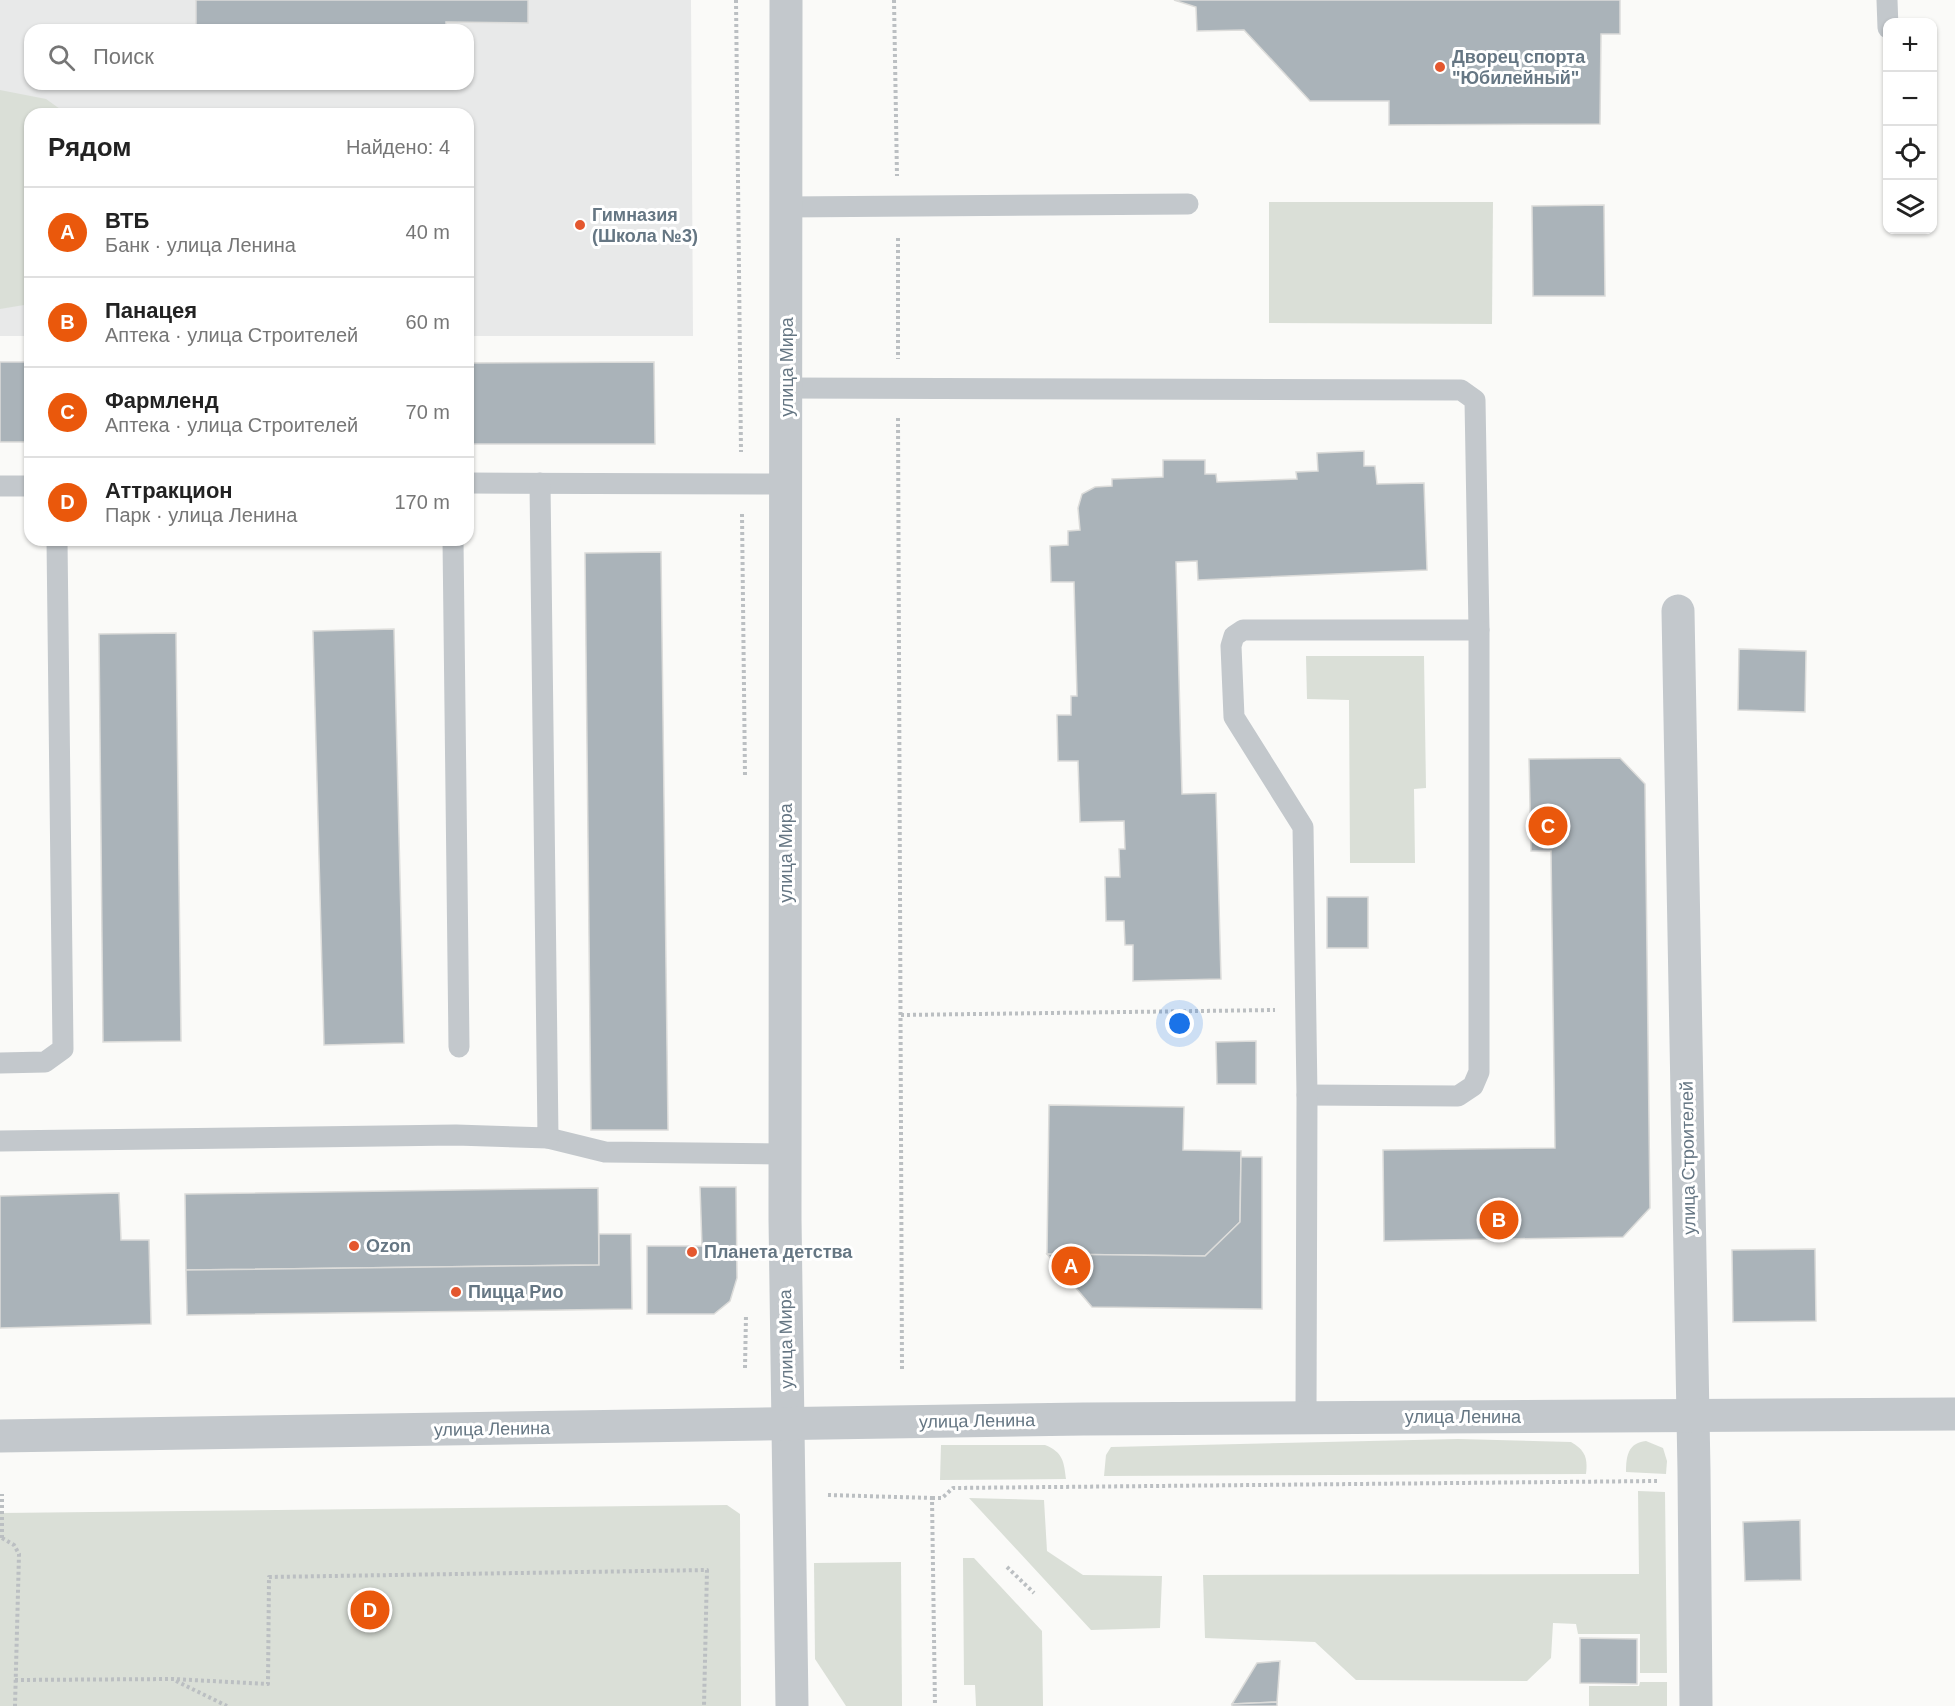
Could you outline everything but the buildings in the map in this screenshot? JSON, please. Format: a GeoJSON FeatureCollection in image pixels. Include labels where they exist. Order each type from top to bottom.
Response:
{"type":"FeatureCollection","features":[{"type":"Feature","properties":{"kind":"street","name":"улица Мира"},"geometry":{"type":"LineString","coordinates":[[786,0],[786,1154],[787,1423],[792,1706]]}},
{"type":"Feature","properties":{"kind":"street","name":"улица Строителей"},"geometry":{"type":"LineString","coordinates":[[1678,611],[1696,1706]]}},
{"type":"Feature","properties":{"kind":"street","name":"улица Ленина"},"geometry":{"type":"LineString","coordinates":[[0,1436],[787,1423],[1955,1414]]}},
{"type":"Feature","properties":{"kind":"lane"},"geometry":{"type":"LineString","coordinates":[[1887,0],[1887,18]]}},
{"type":"Feature","properties":{"kind":"lane"},"geometry":{"type":"LineString","coordinates":[[786,207],[1188,204]]}},
{"type":"Feature","properties":{"kind":"lane"},"geometry":{"type":"LineString","coordinates":[[787,388],[1461,390],[1475,400],[1479,630],[1479,1072],[1473,1086],[1458,1096],[1307,1095]]}},
{"type":"Feature","properties":{"kind":"lane"},"geometry":{"type":"LineString","coordinates":[[474,483],[786,483]]}},
{"type":"Feature","properties":{"kind":"lane"},"geometry":{"type":"LineString","coordinates":[[540,483],[548,1138]]}},
{"type":"Feature","properties":{"kind":"lane"},"geometry":{"type":"LineString","coordinates":[[0,486],[24,486]]}},
{"type":"Feature","properties":{"kind":"lane"},"geometry":{"type":"LineString","coordinates":[[0,1063],[45,1062],[63,1049],[57,546]]}},
{"type":"Feature","properties":{"kind":"lane"},"geometry":{"type":"LineString","coordinates":[[453,546],[459,1047]]}},
{"type":"Feature","properties":{"kind":"lane"},"geometry":{"type":"LineString","coordinates":[[1306,1418],[1307,1095],[1303,827],[1234,717],[1231,646],[1234,636],[1243,630],[1479,630]]}},
{"type":"Feature","properties":{"kind":"lane"},"geometry":{"type":"LineString","coordinates":[[0,1141],[456,1135],[548,1138],[605,1152],[786,1154]]}},
{"type":"Feature","properties":{"kind":"path"},"geometry":{"type":"LineString","coordinates":[[736,0],[745,782]]}},
{"type":"Feature","properties":{"kind":"path"},"geometry":{"type":"LineString","coordinates":[[894,0],[902,1369]]}},
{"type":"Feature","properties":{"kind":"path"},"geometry":{"type":"LineString","coordinates":[[901,1015],[1306,1010]]}},
{"type":"Feature","properties":{"kind":"path"},"geometry":{"type":"LineString","coordinates":[[745,1368],[746,1308]]}},
{"type":"Feature","properties":{"kind":"path"},"geometry":{"type":"LineString","coordinates":[[828,1496],[942,1498],[953,1488],[1659,1481]]}},
{"type":"Feature","properties":{"kind":"path"},"geometry":{"type":"LineString","coordinates":[[2,1494],[1,1539],[14,1545],[18,1554],[15,1706]]}},
{"type":"Feature","properties":{"kind":"path"},"geometry":{"type":"LineString","coordinates":[[932,1498],[935,1706]]}},
{"type":"Feature","properties":{"kind":"path"},"geometry":{"type":"LineString","coordinates":[[1007,1567],[1034,1593]]}},
{"type":"Feature","properties":{"kind":"path"},"geometry":{"type":"LineString","coordinates":[[15,1680],[173,1679],[268,1684],[269,1577],[706,1570],[704,1706]]}},
{"type":"Feature","properties":{"kind":"path"},"geometry":{"type":"LineString","coordinates":[[173,1679],[227,1706]]}},
{"type":"Feature","properties":{"kind":"shaded area","name":"Гимназия (Школа №3)"},"geometry":{"type":"Polygon","coordinates":[[[0,0],[691,0],[693,336],[474,336],[474,108],[24,108],[24,336],[0,336],[0,0]]]}},
{"type":"Feature","properties":{"kind":"shaded area"},"geometry":{"type":"Polygon","coordinates":[[[0,90],[46,99],[59,108],[24,108],[24,305],[0,309],[0,90]]]}},
{"type":"Feature","properties":{"kind":"shaded area"},"geometry":{"type":"Polygon","coordinates":[[[1269,202],[1493,202],[1492,324],[1269,323],[1269,202]]]}},
{"type":"Feature","properties":{"kind":"shaded area"},"geometry":{"type":"Polygon","coordinates":[[[1306,656],[1424,656],[1426,788],[1414,789],[1415,863],[1350,863],[1349,700],[1307,699],[1306,656]]]}},
{"type":"Feature","properties":{"kind":"shaded area"},"geometry":{"type":"Polygon","coordinates":[[[1458,1439],[1571,1442],[1580,1448],[1584,1455],[1586,1474],[1104,1476],[1106,1455],[1111,1447],[1458,1439]]]}},
{"type":"Feature","properties":{"kind":"shaded area"},"geometry":{"type":"Polygon","coordinates":[[[1646,1441],[1663,1448],[1667,1461],[1666,1474],[1626,1472],[1629,1451],[1635,1444],[1646,1441]]]}},
{"type":"Feature","properties":{"kind":"shaded area"},"geometry":{"type":"Polygon","coordinates":[[[941,1445],[1045,1445],[1056,1451],[1062,1458],[1066,1479],[940,1480],[941,1445]]]}},
{"type":"Feature","properties":{"kind":"shaded area"},"geometry":{"type":"Polygon","coordinates":[[[1638,1491],[1665,1492],[1667,1673],[1640,1673],[1640,1634],[1578,1634],[1576,1624],[1553,1623],[1551,1658],[1527,1681],[1356,1680],[1315,1642],[1205,1638],[1203,1575],[1639,1574],[1638,1491]]]}},
{"type":"Feature","properties":{"kind":"shaded area"},"geometry":{"type":"Polygon","coordinates":[[[969,1498],[1044,1500],[1047,1551],[1083,1575],[1162,1576],[1160,1628],[1091,1630],[969,1498]]]}},
{"type":"Feature","properties":{"kind":"shaded area"},"geometry":{"type":"Polygon","coordinates":[[[727,1505],[740,1514],[741,1706],[0,1706],[0,1513],[727,1505]]]}},
{"type":"Feature","properties":{"kind":"shaded area"},"geometry":{"type":"Polygon","coordinates":[[[963,1558],[974,1558],[1042,1631],[1043,1706],[976,1706],[975,1685],[964,1685],[963,1558]]]}},
{"type":"Feature","properties":{"kind":"shaded area"},"geometry":{"type":"Polygon","coordinates":[[[901,1562],[902,1706],[846,1706],[815,1659],[814,1563],[901,1562]]]}},
{"type":"Feature","properties":{"kind":"shaded area"},"geometry":{"type":"Polygon","coordinates":[[[1640,1682],[1667,1682],[1667,1706],[1589,1706],[1589,1686],[1639,1686],[1640,1682]]]}},
{"type":"Feature","properties":{"kind":"place","name":"Дворец спорта \"Юбилейный\""},"geometry":{"type":"Point","coordinates":[1440,67]}},
{"type":"Feature","properties":{"kind":"place","name":"Гимназия (Школа №3)"},"geometry":{"type":"Point","coordinates":[580,225]}},
{"type":"Feature","properties":{"kind":"place","name":"Фармленд"},"geometry":{"type":"Point","coordinates":[1548,826]}},
{"type":"Feature","properties":{"kind":"place","name":"Панацея"},"geometry":{"type":"Point","coordinates":[1499,1220]}},
{"type":"Feature","properties":{"kind":"place","name":"Ozon"},"geometry":{"type":"Point","coordinates":[354,1246]}},
{"type":"Feature","properties":{"kind":"place","name":"Планета детства"},"geometry":{"type":"Point","coordinates":[692,1252]}},
{"type":"Feature","properties":{"kind":"place","name":"ВТБ"},"geometry":{"type":"Point","coordinates":[1071,1266]}},
{"type":"Feature","properties":{"kind":"place","name":"Пицца Рио"},"geometry":{"type":"Point","coordinates":[456,1292]}},
{"type":"Feature","properties":{"kind":"place","name":"Аттракцион"},"geometry":{"type":"Point","coordinates":[370,1610]}}]}
